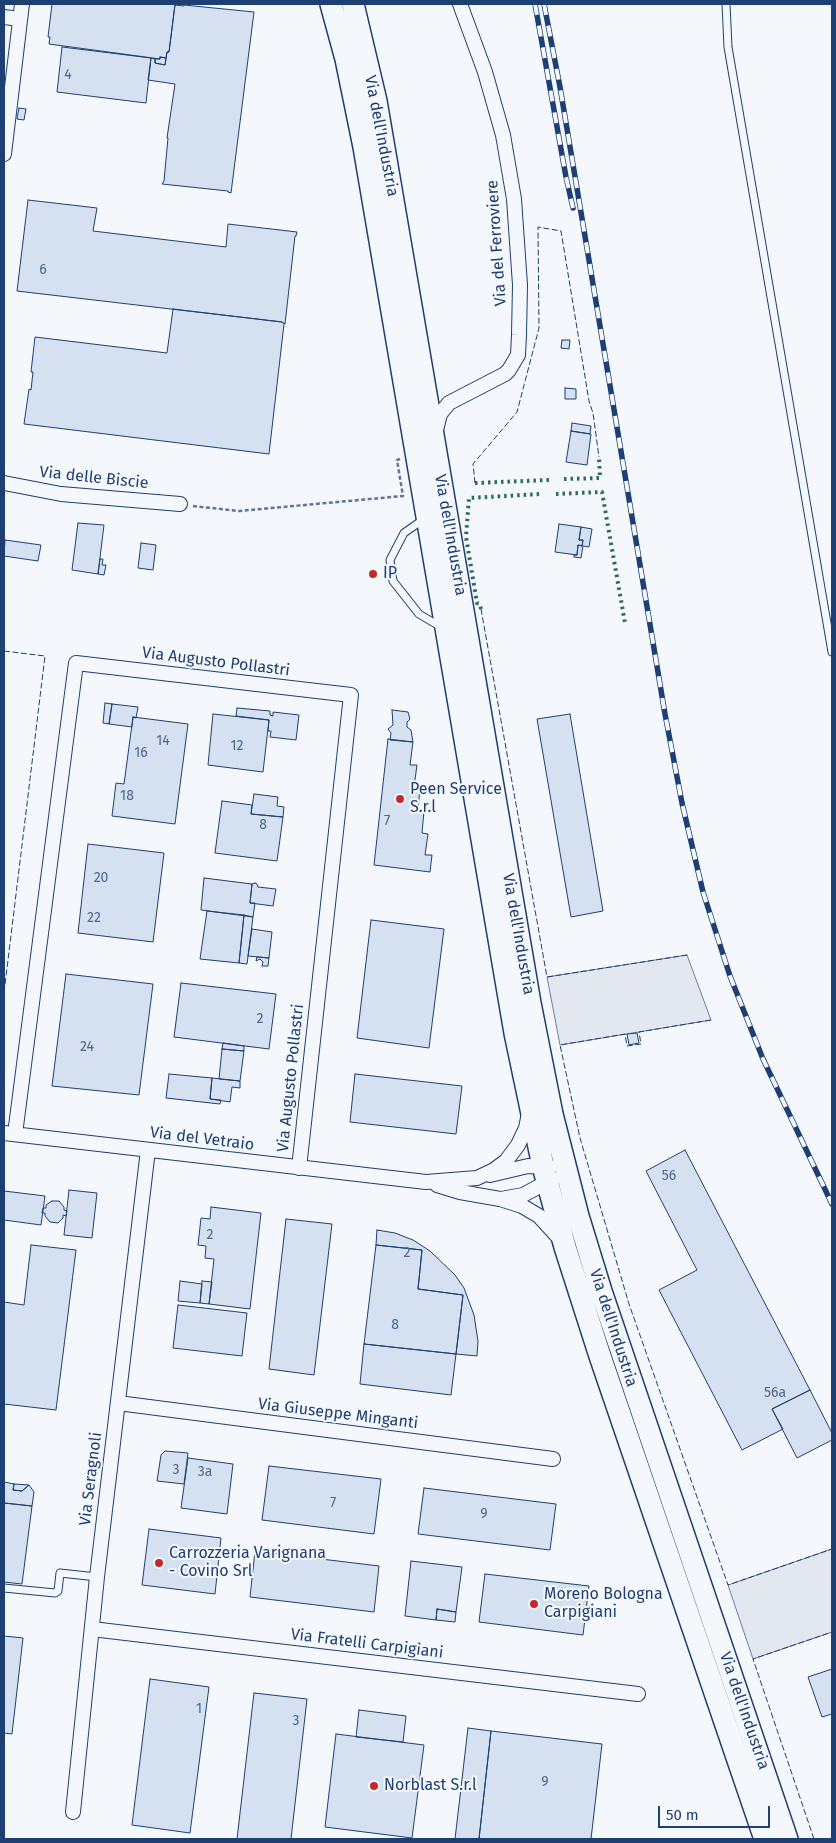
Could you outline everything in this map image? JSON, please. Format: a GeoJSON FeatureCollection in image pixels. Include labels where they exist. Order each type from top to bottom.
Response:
{"type":"FeatureCollection","features":[{"type":"Feature","properties":{"kind":"main road","name":"Via dell'Industria"},"geometry":{"type":"LineString","coordinates":[[331,4],[346,59],[364,147],[514,1033],[530,1109],[565,1247],[603,1365],[765,1839]]}},
{"type":"Feature","properties":{"kind":"main road","name":"Via dell'Industria"},"geometry":{"type":"LineString","coordinates":[[353,4],[376,100],[530,1003],[552,1114],[578,1216],[604,1300],[787,1839]]}},
{"type":"Feature","properties":{"kind":"street"},"geometry":{"type":"LineString","coordinates":[[4,154],[22,4]]}},
{"type":"Feature","properties":{"kind":"street","name":"Via del Ferroviere"},"geometry":{"type":"LineString","coordinates":[[435,445],[438,421],[444,409],[458,398],[505,374],[518,355],[520,285],[514,199],[503,135],[485,72],[460,4]]}},
{"type":"Feature","properties":{"kind":"street"},"geometry":{"type":"LineString","coordinates":[[4,17],[20,19]]}},
{"type":"Feature","properties":{"kind":"street","name":"Via delle Biscie"},"geometry":{"type":"LineString","coordinates":[[4,483],[61,494],[180,504]]}},
{"type":"Feature","properties":{"kind":"street","name":"Via Augusto Pollastri"},"geometry":{"type":"LineString","coordinates":[[9,1133],[76,663],[351,695],[299,1168]]}},
{"type":"Feature","properties":{"kind":"street","name":"Via del Vetraio"},"geometry":{"type":"LineString","coordinates":[[477,1178],[494,1170],[506,1161],[518,1146],[526,1128],[530,1109]]}},
{"type":"Feature","properties":{"kind":"street","name":"Via del Vetraio"},"geometry":{"type":"LineString","coordinates":[[9,1133],[426,1182],[522,1206],[539,1216],[552,1228],[565,1247]]}},
{"type":"Feature","properties":{"kind":"street","name":"Via Seragnoli"},"geometry":{"type":"LineString","coordinates":[[73,1812],[97,1577],[148,1150]]}},
{"type":"Feature","properties":{"kind":"street","name":"Via del Vetraio"},"geometry":{"type":"LineString","coordinates":[[426,1182],[477,1178],[528,1166],[546,1175]]}},
{"type":"Feature","properties":{"kind":"street","name":"Via del Vetraio"},"geometry":{"type":"LineString","coordinates":[[500,1199],[523,1195],[546,1175],[566,1169]]}},
{"type":"Feature","properties":{"kind":"street","name":"Via Giuseppe Minganti"},"geometry":{"type":"LineString","coordinates":[[118,1403],[553,1459]]}},
{"type":"Feature","properties":{"kind":"street","name":"Via Fratelli Carpigiani"},"geometry":{"type":"LineString","coordinates":[[92,1629],[638,1694]]}},
{"type":"Feature","properties":{"kind":"lane"},"geometry":{"type":"LineString","coordinates":[[726,4],[728,47],[832,652]]}},
{"type":"Feature","properties":{"kind":"lane"},"geometry":{"type":"LineString","coordinates":[[426,517],[404,532],[390,560],[393,582],[419,614],[445,629]]}},
{"type":"Feature","properties":{"kind":"lane"},"geometry":{"type":"LineString","coordinates":[[4,1588],[56,1593],[60,1573],[97,1577]]}},
{"type":"Feature","properties":{"kind":"path"},"geometry":{"type":"LineString","coordinates":[[180,504],[239,511],[403,496],[397,460]]}},
{"type":"Feature","properties":{"kind":"shaded area"},"geometry":{"type":"Polygon","coordinates":[[[687,955],[711,1020],[560,1045],[547,977],[687,955]]]}},
{"type":"Feature","properties":{"kind":"shaded area"},"geometry":{"type":"Polygon","coordinates":[[[832,1549],[832,1632],[753,1659],[728,1585],[832,1549]]]}},
{"type":"Feature","properties":{"kind":"building"},"geometry":{"type":"Polygon","coordinates":[[[52,4],[175,4],[169,52],[167,52],[166,58],[160,57],[160,59],[49,44],[50,37],[48,37],[52,4]]]}},
{"type":"Feature","properties":{"kind":"building"},"geometry":{"type":"Polygon","coordinates":[[[175,5],[254,12],[231,193],[228,191],[162,184],[164,181],[167,138],[175,84],[148,80],[151,58],[155,59],[155,63],[165,65],[167,52],[169,52],[175,5]]]}},
{"type":"Feature","properties":{"kind":"building"},"geometry":{"type":"Polygon","coordinates":[[[62,47],[151,58],[146,103],[57,92],[62,47]]]}},
{"type":"Feature","properties":{"kind":"building"},"geometry":{"type":"Polygon","coordinates":[[[160,57],[166,58],[165,65],[155,63],[155,59],[160,59],[160,57]]]}},
{"type":"Feature","properties":{"kind":"building"},"geometry":{"type":"Polygon","coordinates":[[[19,108],[26,109],[24,120],[17,119],[19,108]]]}},
{"type":"Feature","properties":{"kind":"building"},"geometry":{"type":"Polygon","coordinates":[[[28,200],[97,208],[93,231],[226,247],[228,224],[297,232],[285,324],[282,322],[17,291],[28,200]]]}},
{"type":"Feature","properties":{"kind":"building"},"geometry":{"type":"Polygon","coordinates":[[[173,309],[282,322],[284,324],[269,454],[24,424],[29,389],[31,390],[35,337],[167,353],[173,309]]]}},
{"type":"Feature","properties":{"kind":"building"},"geometry":{"type":"Polygon","coordinates":[[[562,340],[570,340],[569,349],[561,348],[562,340]]]}},
{"type":"Feature","properties":{"kind":"building"},"geometry":{"type":"Polygon","coordinates":[[[565,388],[576,389],[576,399],[565,399],[565,388]]]}},
{"type":"Feature","properties":{"kind":"building"},"geometry":{"type":"Polygon","coordinates":[[[572,423],[591,426],[590,434],[571,431],[572,423]]]}},
{"type":"Feature","properties":{"kind":"building"},"geometry":{"type":"Polygon","coordinates":[[[571,431],[591,434],[587,465],[566,462],[571,431]]]}},
{"type":"Feature","properties":{"kind":"building"},"geometry":{"type":"Polygon","coordinates":[[[78,523],[104,525],[98,574],[72,570],[78,523]]]}},
{"type":"Feature","properties":{"kind":"building"},"geometry":{"type":"Polygon","coordinates":[[[559,524],[581,527],[579,540],[583,540],[582,546],[578,545],[577,555],[555,552],[559,524]]]}},
{"type":"Feature","properties":{"kind":"building"},"geometry":{"type":"Polygon","coordinates":[[[581,527],[592,529],[589,547],[583,546],[581,558],[574,557],[574,555],[577,555],[578,545],[582,546],[583,540],[579,540],[581,527]]]}},
{"type":"Feature","properties":{"kind":"building"},"geometry":{"type":"Polygon","coordinates":[[[5,540],[41,545],[38,561],[4,556],[5,540]]]}},
{"type":"Feature","properties":{"kind":"building"},"geometry":{"type":"Polygon","coordinates":[[[141,543],[156,545],[153,570],[138,568],[141,543]]]}},
{"type":"Feature","properties":{"kind":"building"},"geometry":{"type":"Polygon","coordinates":[[[100,559],[103,559],[102,565],[106,565],[104,575],[98,574],[100,559]]]}},
{"type":"Feature","properties":{"kind":"building"},"geometry":{"type":"Polygon","coordinates":[[[105,703],[112,704],[109,724],[103,723],[105,703]]]}},
{"type":"Feature","properties":{"kind":"building"},"geometry":{"type":"Polygon","coordinates":[[[112,704],[138,707],[136,718],[133,717],[132,727],[109,724],[112,704]]]}},
{"type":"Feature","properties":{"kind":"building"},"geometry":{"type":"Polygon","coordinates":[[[237,708],[270,711],[270,715],[273,716],[273,712],[299,715],[296,740],[270,737],[271,731],[268,731],[269,720],[236,716],[237,708]]]}},
{"type":"Feature","properties":{"kind":"building"},"geometry":{"type":"Polygon","coordinates":[[[392,710],[408,712],[410,719],[407,722],[407,727],[411,730],[413,742],[390,740],[391,733],[388,729],[393,725],[392,710]]]}},
{"type":"Feature","properties":{"kind":"building"},"geometry":{"type":"Polygon","coordinates":[[[213,714],[269,720],[263,772],[208,765],[213,714]]]}},
{"type":"Feature","properties":{"kind":"building"},"geometry":{"type":"Polygon","coordinates":[[[570,714],[603,911],[571,917],[537,719],[570,714]]]}},
{"type":"Feature","properties":{"kind":"building"},"geometry":{"type":"Polygon","coordinates":[[[133,717],[188,724],[175,824],[112,816],[116,783],[124,784],[133,717]]]}},
{"type":"Feature","properties":{"kind":"building","name":"Peen Service S.r.l"},"geometry":{"type":"Polygon","coordinates":[[[388,739],[413,742],[410,765],[417,765],[414,787],[420,788],[418,810],[424,811],[422,833],[428,834],[425,855],[432,855],[430,872],[374,865],[388,739]]]}},
{"type":"Feature","properties":{"kind":"building"},"geometry":{"type":"Polygon","coordinates":[[[254,794],[278,797],[277,806],[284,807],[283,817],[251,814],[254,794]]]}},
{"type":"Feature","properties":{"kind":"building"},"geometry":{"type":"Polygon","coordinates":[[[222,801],[252,805],[251,814],[283,817],[277,861],[215,853],[222,801]]]}},
{"type":"Feature","properties":{"kind":"building"},"geometry":{"type":"Polygon","coordinates":[[[88,844],[164,853],[153,942],[78,933],[88,844]]]}},
{"type":"Feature","properties":{"kind":"building"},"geometry":{"type":"Polygon","coordinates":[[[204,878],[252,884],[250,903],[255,903],[253,917],[201,910],[204,878]]]}},
{"type":"Feature","properties":{"kind":"building"},"geometry":{"type":"Polygon","coordinates":[[[255,883],[258,887],[276,889],[273,906],[250,903],[252,884],[255,883]]]}},
{"type":"Feature","properties":{"kind":"building"},"geometry":{"type":"Polygon","coordinates":[[[207,911],[244,915],[239,963],[200,959],[207,911]]]}},
{"type":"Feature","properties":{"kind":"building"},"geometry":{"type":"Polygon","coordinates":[[[244,915],[253,917],[247,964],[239,963],[244,915]]]}},
{"type":"Feature","properties":{"kind":"building"},"geometry":{"type":"Polygon","coordinates":[[[371,920],[444,929],[429,1048],[357,1038],[371,920]]]}},
{"type":"Feature","properties":{"kind":"building"},"geometry":{"type":"Polygon","coordinates":[[[252,929],[272,932],[269,958],[248,956],[252,929]]]}},
{"type":"Feature","properties":{"kind":"building"},"geometry":{"type":"Polygon","coordinates":[[[257,957],[269,958],[268,966],[262,966],[263,962],[260,959],[256,961],[257,957]]]}},
{"type":"Feature","properties":{"kind":"building"},"geometry":{"type":"Polygon","coordinates":[[[66,974],[153,984],[139,1095],[52,1086],[66,974]]]}},
{"type":"Feature","properties":{"kind":"building"},"geometry":{"type":"Polygon","coordinates":[[[181,983],[276,994],[269,1049],[174,1037],[181,983]]]}},
{"type":"Feature","properties":{"kind":"building"},"geometry":{"type":"Polygon","coordinates":[[[637,1033],[639,1043],[629,1045],[627,1034],[637,1033]]]}},
{"type":"Feature","properties":{"kind":"building"},"geometry":{"type":"Polygon","coordinates":[[[223,1043],[244,1046],[244,1051],[222,1049],[223,1043]]]}},
{"type":"Feature","properties":{"kind":"building"},"geometry":{"type":"Polygon","coordinates":[[[222,1049],[244,1051],[240,1081],[219,1079],[222,1049]]]}},
{"type":"Feature","properties":{"kind":"building"},"geometry":{"type":"Polygon","coordinates":[[[169,1074],[212,1078],[210,1099],[221,1100],[220,1104],[166,1098],[169,1074]]]}},
{"type":"Feature","properties":{"kind":"building"},"geometry":{"type":"Polygon","coordinates":[[[355,1074],[462,1086],[456,1134],[350,1122],[355,1074]]]}},
{"type":"Feature","properties":{"kind":"building"},"geometry":{"type":"Polygon","coordinates":[[[212,1078],[240,1081],[240,1088],[232,1087],[230,1102],[210,1099],[212,1078]]]}},
{"type":"Feature","properties":{"kind":"building"},"geometry":{"type":"Polygon","coordinates":[[[685,1150],[810,1390],[772,1409],[783,1429],[742,1450],[659,1290],[697,1270],[646,1171],[685,1150]]]}},
{"type":"Feature","properties":{"kind":"building"},"geometry":{"type":"Polygon","coordinates":[[[69,1190],[97,1193],[92,1238],[64,1235],[69,1190]]]}},
{"type":"Feature","properties":{"kind":"building"},"geometry":{"type":"Polygon","coordinates":[[[4,1191],[45,1196],[41,1225],[4,1220],[4,1191]]]}},
{"type":"Feature","properties":{"kind":"building"},"geometry":{"type":"Polygon","coordinates":[[[52,1201],[59,1201],[64,1210],[67,1211],[66,1216],[63,1215],[63,1218],[58,1223],[50,1222],[45,1213],[42,1213],[43,1208],[46,1208],[46,1205],[52,1201]]]}},
{"type":"Feature","properties":{"kind":"building"},"geometry":{"type":"Polygon","coordinates":[[[211,1207],[261,1213],[250,1309],[209,1304],[214,1259],[205,1258],[206,1246],[198,1245],[201,1218],[210,1219],[211,1207]]]}},
{"type":"Feature","properties":{"kind":"building"},"geometry":{"type":"Polygon","coordinates":[[[286,1219],[332,1224],[314,1375],[269,1369],[286,1219]]]}},
{"type":"Feature","properties":{"kind":"building"},"geometry":{"type":"Polygon","coordinates":[[[377,1230],[395,1233],[413,1240],[430,1251],[455,1275],[464,1288],[474,1315],[478,1341],[477,1356],[456,1354],[463,1295],[418,1289],[422,1250],[376,1245],[377,1230]]]}},
{"type":"Feature","properties":{"kind":"building"},"geometry":{"type":"Polygon","coordinates":[[[31,1245],[76,1250],[56,1410],[4,1404],[4,1302],[24,1305],[31,1245]]]}},
{"type":"Feature","properties":{"kind":"building"},"geometry":{"type":"Polygon","coordinates":[[[376,1245],[422,1250],[418,1289],[463,1295],[456,1354],[364,1344],[376,1245]]]}},
{"type":"Feature","properties":{"kind":"building"},"geometry":{"type":"Polygon","coordinates":[[[180,1281],[202,1284],[200,1303],[178,1301],[180,1281]]]}},
{"type":"Feature","properties":{"kind":"building"},"geometry":{"type":"Polygon","coordinates":[[[202,1281],[212,1282],[209,1304],[200,1303],[202,1281]]]}},
{"type":"Feature","properties":{"kind":"building"},"geometry":{"type":"Polygon","coordinates":[[[178,1305],[247,1313],[242,1356],[173,1348],[178,1305]]]}},
{"type":"Feature","properties":{"kind":"building"},"geometry":{"type":"Polygon","coordinates":[[[364,1344],[456,1354],[451,1395],[360,1384],[364,1344]]]}},
{"type":"Feature","properties":{"kind":"building"},"geometry":{"type":"Polygon","coordinates":[[[810,1390],[832,1433],[832,1440],[797,1458],[772,1409],[810,1390]]]}},
{"type":"Feature","properties":{"kind":"building"},"geometry":{"type":"Polygon","coordinates":[[[165,1451],[188,1453],[184,1484],[157,1481],[161,1455],[165,1451]]]}},
{"type":"Feature","properties":{"kind":"building"},"geometry":{"type":"Polygon","coordinates":[[[188,1458],[233,1464],[227,1514],[181,1508],[188,1458]]]}},
{"type":"Feature","properties":{"kind":"building"},"geometry":{"type":"Polygon","coordinates":[[[269,1466],[381,1479],[374,1534],[262,1520],[269,1466]]]}},
{"type":"Feature","properties":{"kind":"building"},"geometry":{"type":"Polygon","coordinates":[[[4,1482],[14,1484],[13,1490],[22,1491],[29,1485],[34,1492],[32,1506],[4,1503],[4,1482]]]}},
{"type":"Feature","properties":{"kind":"building"},"geometry":{"type":"Polygon","coordinates":[[[14,1484],[29,1485],[22,1491],[13,1490],[14,1484]]]}},
{"type":"Feature","properties":{"kind":"building"},"geometry":{"type":"Polygon","coordinates":[[[424,1488],[556,1504],[550,1550],[418,1534],[424,1488]]]}},
{"type":"Feature","properties":{"kind":"building"},"geometry":{"type":"Polygon","coordinates":[[[4,1503],[32,1506],[22,1584],[4,1582],[4,1503]]]}},
{"type":"Feature","properties":{"kind":"building"},"geometry":{"type":"Polygon","coordinates":[[[149,1529],[221,1538],[215,1594],[142,1585],[149,1529]]]}},
{"type":"Feature","properties":{"kind":"building"},"geometry":{"type":"Polygon","coordinates":[[[255,1551],[379,1566],[374,1612],[250,1597],[255,1551]]]}},
{"type":"Feature","properties":{"kind":"building"},"geometry":{"type":"Polygon","coordinates":[[[411,1561],[462,1567],[456,1612],[437,1609],[436,1620],[405,1616],[411,1561]]]}},
{"type":"Feature","properties":{"kind":"building","name":"Moreno Bologna Carpigiani"},"geometry":{"type":"Polygon","coordinates":[[[485,1574],[589,1586],[583,1635],[479,1622],[485,1574]]]}},
{"type":"Feature","properties":{"kind":"building"},"geometry":{"type":"Polygon","coordinates":[[[437,1609],[456,1612],[455,1622],[436,1620],[437,1609]]]}},
{"type":"Feature","properties":{"kind":"building"},"geometry":{"type":"Polygon","coordinates":[[[4,1636],[23,1638],[12,1734],[4,1733],[4,1636]]]}},
{"type":"Feature","properties":{"kind":"building"},"geometry":{"type":"Polygon","coordinates":[[[832,1669],[832,1714],[822,1717],[808,1677],[832,1669]]]}},
{"type":"Feature","properties":{"kind":"building"},"geometry":{"type":"Polygon","coordinates":[[[150,1679],[209,1687],[190,1833],[132,1825],[150,1679]]]}},
{"type":"Feature","properties":{"kind":"building"},"geometry":{"type":"Polygon","coordinates":[[[254,1693],[307,1699],[291,1839],[237,1839],[254,1693]]]}},
{"type":"Feature","properties":{"kind":"building"},"geometry":{"type":"Polygon","coordinates":[[[359,1710],[406,1716],[403,1742],[356,1737],[359,1710]]]}},
{"type":"Feature","properties":{"kind":"building"},"geometry":{"type":"Polygon","coordinates":[[[468,1728],[491,1731],[479,1839],[455,1839],[468,1728]]]}},
{"type":"Feature","properties":{"kind":"building"},"geometry":{"type":"Polygon","coordinates":[[[491,1731],[602,1744],[591,1839],[479,1839],[491,1731]]]}},
{"type":"Feature","properties":{"kind":"building","name":"Norblast S.r.l"},"geometry":{"type":"Polygon","coordinates":[[[336,1734],[424,1745],[412,1838],[325,1827],[336,1734]]]}},
{"type":"Feature","properties":{"kind":"railway"},"geometry":{"type":"LineString","coordinates":[[535,4],[573,208]]}},
{"type":"Feature","properties":{"kind":"railway"},"geometry":{"type":"LineString","coordinates":[[544,4],[560,87],[665,714],[682,803],[703,892],[730,976],[763,1059],[832,1204]]}},
{"type":"Feature","properties":{"kind":"hedge"},"geometry":{"type":"LineString","coordinates":[[564,479],[600,478],[599,457]]}},
{"type":"Feature","properties":{"kind":"hedge"},"geometry":{"type":"LineString","coordinates":[[475,483],[549,480]]}},
{"type":"Feature","properties":{"kind":"hedge"},"geometry":{"type":"LineString","coordinates":[[556,494],[602,492],[625,623]]}},
{"type":"Feature","properties":{"kind":"hedge"},"geometry":{"type":"LineString","coordinates":[[481,609],[480,604],[477,603],[466,537],[469,498],[541,494]]}},
{"type":"Feature","properties":{"kind":"fence"},"geometry":{"type":"LineString","coordinates":[[475,483],[473,464],[517,412],[539,328],[538,227],[561,231],[599,457]]}},
{"type":"Feature","properties":{"kind":"fence"},"geometry":{"type":"LineString","coordinates":[[481,609],[547,977],[687,955]]}},
{"type":"Feature","properties":{"kind":"fence"},"geometry":{"type":"LineString","coordinates":[[4,651],[45,656],[4,993]]}},
{"type":"Feature","properties":{"kind":"fence"},"geometry":{"type":"LineString","coordinates":[[711,1020],[639,1032],[641,1044],[627,1046],[625,1034],[560,1045],[580,1138],[629,1304],[728,1585],[832,1549]]}},
{"type":"Feature","properties":{"kind":"fence"},"geometry":{"type":"LineString","coordinates":[[814,1839],[753,1659],[832,1632]]}},
{"type":"Feature","properties":{"kind":"place","name":"IP"},"geometry":{"type":"Point","coordinates":[373,574]}},
{"type":"Feature","properties":{"kind":"place","name":"Peen Service S.r.l"},"geometry":{"type":"Point","coordinates":[400,799]}},
{"type":"Feature","properties":{"kind":"place","name":"Carrozzeria Varignana - Covino Srl"},"geometry":{"type":"Point","coordinates":[159,1563]}},
{"type":"Feature","properties":{"kind":"place","name":"Moreno Bologna Carpigiani"},"geometry":{"type":"Point","coordinates":[534,1604]}},
{"type":"Feature","properties":{"kind":"place","name":"Norblast S.r.l"},"geometry":{"type":"Point","coordinates":[374,1786]}}]}
